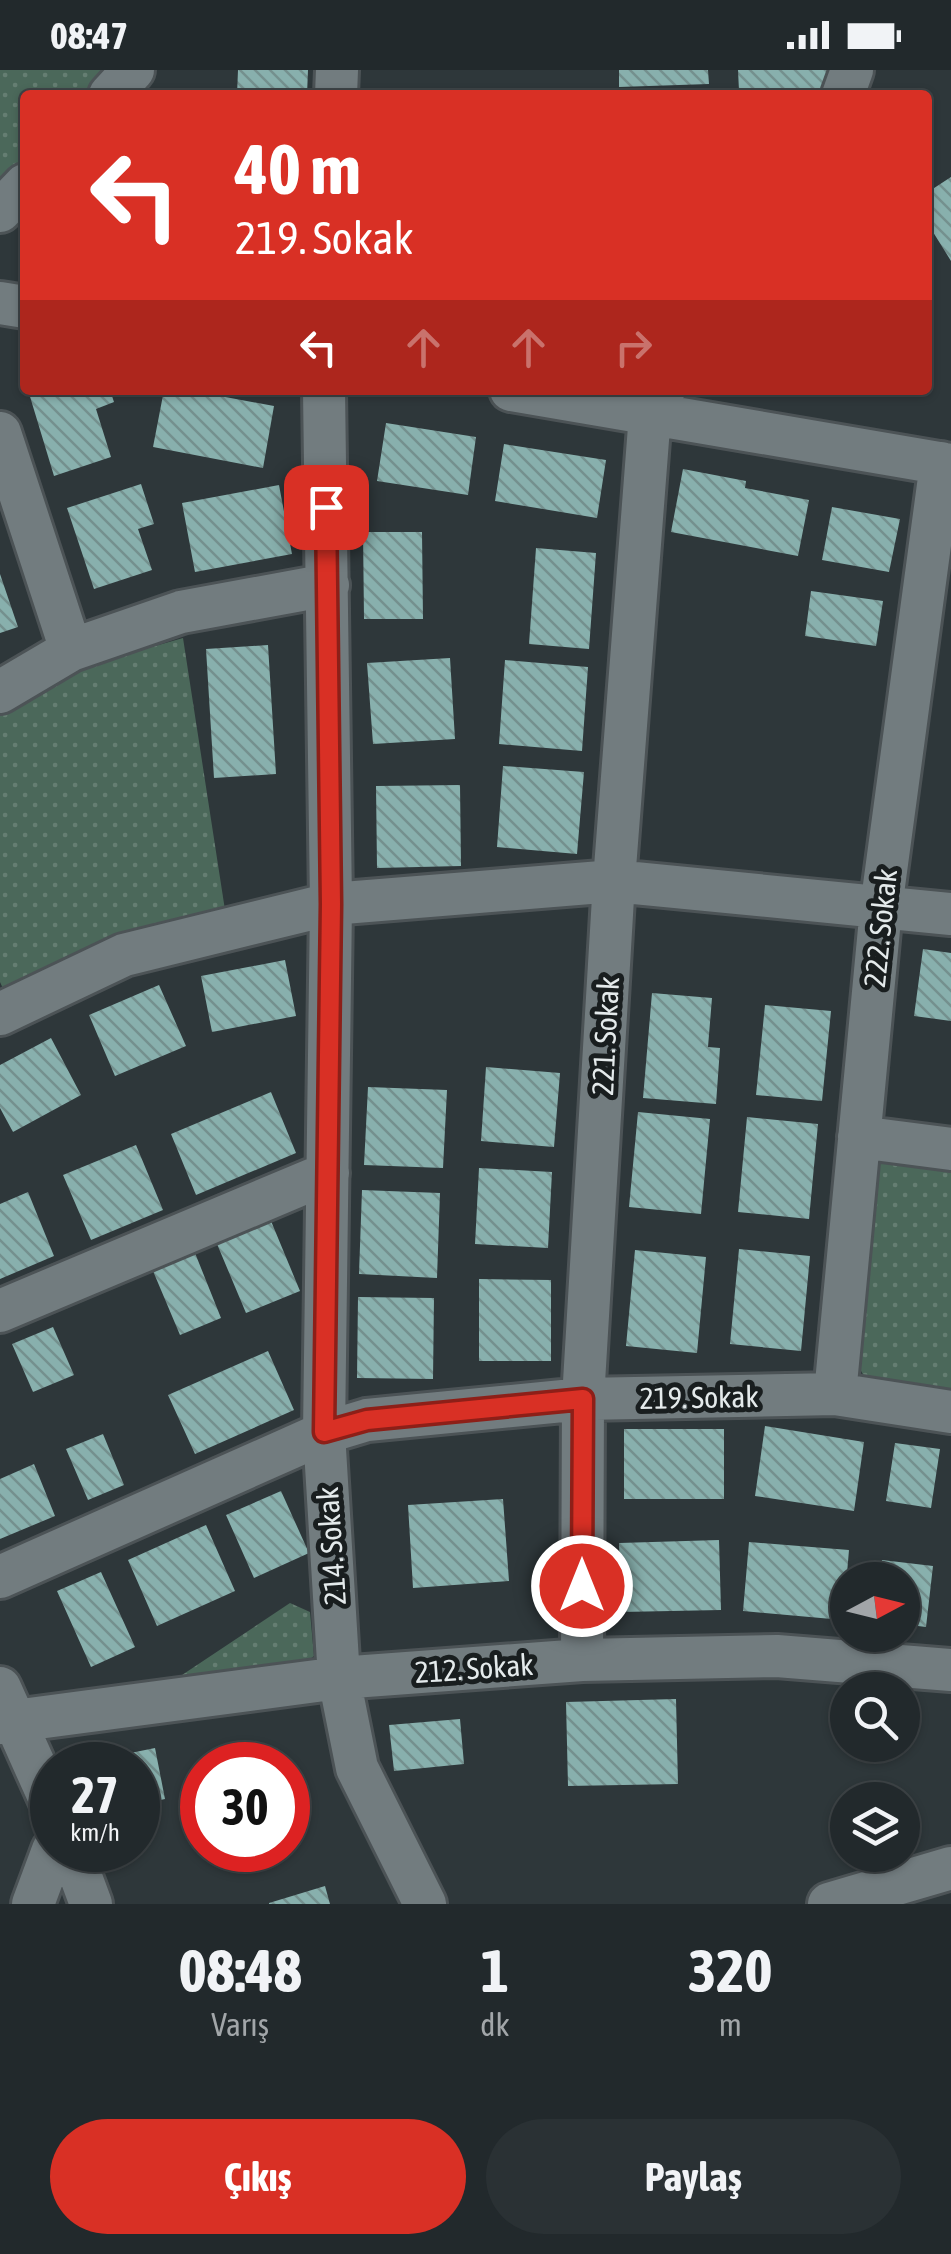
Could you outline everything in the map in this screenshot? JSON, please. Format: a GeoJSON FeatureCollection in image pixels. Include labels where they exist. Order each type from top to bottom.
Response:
{"type":"FeatureCollection","features":[{"type":"Feature","properties":{"kind":"street"},"geometry":{"type":"LineString","coordinates":[[115,90],[133,70]]}},
{"type":"Feature","properties":{"kind":"street"},"geometry":{"type":"LineString","coordinates":[[0,211],[20,189]]}},
{"type":"Feature","properties":{"kind":"street","name":"214. Sokak"},"geometry":{"type":"LineString","coordinates":[[324,395],[331,904],[324,1432],[339,1678],[357,1768],[426,1904]]}},
{"type":"Feature","properties":{"kind":"street"},"geometry":{"type":"LineString","coordinates":[[572,395],[657,402],[946,464]]}},
{"type":"Feature","properties":{"kind":"street","name":"221. Sokak"},"geometry":{"type":"LineString","coordinates":[[582,1660],[583,1399],[614,881],[657,402]]}},
{"type":"Feature","properties":{"kind":"street"},"geometry":{"type":"LineString","coordinates":[[0,433],[72,650]]}},
{"type":"Feature","properties":{"kind":"street","name":"222. Sokak"},"geometry":{"type":"LineString","coordinates":[[835,1394],[881,908],[946,464]]}},
{"type":"Feature","properties":{"kind":"street"},"geometry":{"type":"LineString","coordinates":[[0,692],[72,650],[182,612],[328,585]]}},
{"type":"Feature","properties":{"kind":"street"},"geometry":{"type":"LineString","coordinates":[[0,1014],[124,955],[331,904],[614,881],[951,914]]}},
{"type":"Feature","properties":{"kind":"street"},"geometry":{"type":"LineString","coordinates":[[860,1138],[951,1149]]}},
{"type":"Feature","properties":{"kind":"street"},"geometry":{"type":"LineString","coordinates":[[0,1311],[328,1173]]}},
{"type":"Feature","properties":{"kind":"street","name":"219. Sokak"},"geometry":{"type":"LineString","coordinates":[[0,1577],[324,1432],[367,1420],[583,1399],[835,1394],[951,1412]]}},
{"type":"Feature","properties":{"kind":"street","name":"212. Sokak"},"geometry":{"type":"LineString","coordinates":[[5,1711],[339,1678],[582,1660],[777,1656],[950,1664]]}},
{"type":"Feature","properties":{"kind":"street"},"geometry":{"type":"LineString","coordinates":[[5,1711],[30,1760]]}},
{"type":"Feature","properties":{"kind":"street"},"geometry":{"type":"LineString","coordinates":[[830,1904],[951,1868]]}},
{"type":"Feature","properties":{"kind":"street"},"geometry":{"type":"LineString","coordinates":[[33,1904],[45,1872]]}},
{"type":"Feature","properties":{"kind":"street"},"geometry":{"type":"LineString","coordinates":[[79,1872],[91,1904]]}},
{"type":"Feature","properties":{"kind":"green space"},"geometry":{"type":"Polygon","coordinates":[[[0,70],[109,70],[91,90],[20,90],[20,167],[0,187],[0,70]]]}},
{"type":"Feature","properties":{"kind":"green space"},"geometry":{"type":"Polygon","coordinates":[[[183,638],[225,910],[7,997],[0,982],[0,715],[64,672],[183,638]]]}},
{"type":"Feature","properties":{"kind":"green space"},"geometry":{"type":"Polygon","coordinates":[[[873,1155],[951,1167],[951,1398],[867,1382],[852,1354],[873,1155]]]}},
{"type":"Feature","properties":{"kind":"green space"},"geometry":{"type":"Polygon","coordinates":[[[290,1603],[310,1612],[314,1656],[304,1664],[167,1685],[290,1603]]]}},
{"type":"Feature","properties":{"kind":"building"},"geometry":{"type":"Polygon","coordinates":[[[238,70],[308,70],[307,90],[237,90],[238,70]]]}},
{"type":"Feature","properties":{"kind":"building"},"geometry":{"type":"Polygon","coordinates":[[[619,70],[708,70],[709,84],[619,87],[619,70]]]}},
{"type":"Feature","properties":{"kind":"building"},"geometry":{"type":"Polygon","coordinates":[[[738,70],[830,70],[831,88],[739,90],[738,70]]]}},
{"type":"Feature","properties":{"kind":"building"},"geometry":{"type":"Polygon","coordinates":[[[951,177],[951,261],[932,230],[932,189],[951,177]]]}},
{"type":"Feature","properties":{"kind":"building"},"geometry":{"type":"Polygon","coordinates":[[[30,395],[112,395],[114,402],[96,409],[111,457],[54,476],[30,395]]]}},
{"type":"Feature","properties":{"kind":"building"},"geometry":{"type":"Polygon","coordinates":[[[163,395],[215,395],[274,406],[263,468],[153,447],[163,395]]]}},
{"type":"Feature","properties":{"kind":"building"},"geometry":{"type":"Polygon","coordinates":[[[386,423],[476,437],[468,495],[377,481],[386,423]]]}},
{"type":"Feature","properties":{"kind":"building"},"geometry":{"type":"Polygon","coordinates":[[[504,444],[606,460],[597,518],[495,501],[504,444]]]}},
{"type":"Feature","properties":{"kind":"building"},"geometry":{"type":"Polygon","coordinates":[[[683,469],[746,481],[745,488],[809,500],[798,556],[671,532],[683,469]]]}},
{"type":"Feature","properties":{"kind":"building"},"geometry":{"type":"Polygon","coordinates":[[[141,484],[154,524],[138,529],[152,570],[94,589],[67,508],[141,484]]]}},
{"type":"Feature","properties":{"kind":"building"},"geometry":{"type":"Polygon","coordinates":[[[279,485],[292,554],[195,572],[182,503],[279,485]]]}},
{"type":"Feature","properties":{"kind":"building"},"geometry":{"type":"Polygon","coordinates":[[[832,507],[900,519],[889,572],[822,560],[832,507]]]}},
{"type":"Feature","properties":{"kind":"building"},"geometry":{"type":"Polygon","coordinates":[[[363,532],[422,532],[423,619],[364,619],[363,532]]]}},
{"type":"Feature","properties":{"kind":"building"},"geometry":{"type":"Polygon","coordinates":[[[536,548],[596,553],[589,649],[529,644],[536,548]]]}},
{"type":"Feature","properties":{"kind":"building"},"geometry":{"type":"Polygon","coordinates":[[[0,574],[18,627],[0,633],[0,574]]]}},
{"type":"Feature","properties":{"kind":"building"},"geometry":{"type":"Polygon","coordinates":[[[811,591],[883,601],[876,646],[805,636],[811,591]]]}},
{"type":"Feature","properties":{"kind":"building"},"geometry":{"type":"Polygon","coordinates":[[[268,645],[276,774],[214,778],[206,649],[268,645]]]}},
{"type":"Feature","properties":{"kind":"building"},"geometry":{"type":"Polygon","coordinates":[[[450,658],[455,739],[373,744],[367,663],[450,658]]]}},
{"type":"Feature","properties":{"kind":"building"},"geometry":{"type":"Polygon","coordinates":[[[505,660],[588,667],[582,751],[499,744],[505,660]]]}},
{"type":"Feature","properties":{"kind":"building"},"geometry":{"type":"Polygon","coordinates":[[[503,766],[584,772],[577,854],[497,847],[503,766]]]}},
{"type":"Feature","properties":{"kind":"building"},"geometry":{"type":"Polygon","coordinates":[[[460,785],[461,866],[377,868],[376,786],[460,785]]]}},
{"type":"Feature","properties":{"kind":"building"},"geometry":{"type":"Polygon","coordinates":[[[923,949],[951,953],[951,1021],[914,1016],[923,949]]]}},
{"type":"Feature","properties":{"kind":"building"},"geometry":{"type":"Polygon","coordinates":[[[285,960],[296,1016],[212,1032],[201,976],[285,960]]]}},
{"type":"Feature","properties":{"kind":"building"},"geometry":{"type":"Polygon","coordinates":[[[159,985],[186,1046],[115,1076],[89,1015],[159,985]]]}},
{"type":"Feature","properties":{"kind":"building"},"geometry":{"type":"Polygon","coordinates":[[[652,993],[712,998],[708,1047],[720,1048],[716,1104],[643,1098],[652,993]]]}},
{"type":"Feature","properties":{"kind":"building"},"geometry":{"type":"Polygon","coordinates":[[[765,1005],[831,1011],[822,1101],[756,1095],[765,1005]]]}},
{"type":"Feature","properties":{"kind":"building"},"geometry":{"type":"Polygon","coordinates":[[[51,1038],[81,1095],[13,1132],[0,1108],[0,1065],[51,1038]]]}},
{"type":"Feature","properties":{"kind":"building"},"geometry":{"type":"Polygon","coordinates":[[[486,1067],[560,1073],[554,1147],[481,1141],[486,1067]]]}},
{"type":"Feature","properties":{"kind":"building"},"geometry":{"type":"Polygon","coordinates":[[[368,1087],[447,1090],[443,1168],[364,1165],[368,1087]]]}},
{"type":"Feature","properties":{"kind":"building"},"geometry":{"type":"Polygon","coordinates":[[[271,1092],[296,1153],[196,1195],[171,1134],[271,1092]]]}},
{"type":"Feature","properties":{"kind":"building"},"geometry":{"type":"Polygon","coordinates":[[[638,1112],[710,1119],[701,1214],[629,1207],[638,1112]]]}},
{"type":"Feature","properties":{"kind":"building"},"geometry":{"type":"Polygon","coordinates":[[[747,1117],[818,1124],[809,1219],[738,1212],[747,1117]]]}},
{"type":"Feature","properties":{"kind":"building"},"geometry":{"type":"Polygon","coordinates":[[[136,1145],[163,1210],[91,1240],[63,1175],[136,1145]]]}},
{"type":"Feature","properties":{"kind":"building"},"geometry":{"type":"Polygon","coordinates":[[[479,1168],[552,1172],[548,1248],[475,1244],[479,1168]]]}},
{"type":"Feature","properties":{"kind":"building"},"geometry":{"type":"Polygon","coordinates":[[[362,1190],[440,1193],[437,1278],[359,1274],[362,1190]]]}},
{"type":"Feature","properties":{"kind":"building"},"geometry":{"type":"Polygon","coordinates":[[[28,1192],[54,1256],[0,1279],[0,1204],[28,1192]]]}},
{"type":"Feature","properties":{"kind":"building"},"geometry":{"type":"Polygon","coordinates":[[[271,1221],[300,1291],[246,1313],[217,1244],[271,1221]]]}},
{"type":"Feature","properties":{"kind":"building"},"geometry":{"type":"Polygon","coordinates":[[[739,1249],[810,1256],[801,1351],[730,1344],[739,1249]]]}},
{"type":"Feature","properties":{"kind":"building"},"geometry":{"type":"Polygon","coordinates":[[[635,1250],[706,1257],[697,1353],[626,1346],[635,1250]]]}},
{"type":"Feature","properties":{"kind":"building"},"geometry":{"type":"Polygon","coordinates":[[[195,1253],[221,1318],[180,1335],[153,1271],[195,1253]]]}},
{"type":"Feature","properties":{"kind":"building"},"geometry":{"type":"Polygon","coordinates":[[[479,1279],[551,1280],[551,1361],[479,1361],[479,1279]]]}},
{"type":"Feature","properties":{"kind":"building"},"geometry":{"type":"Polygon","coordinates":[[[358,1297],[434,1298],[433,1379],[357,1378],[358,1297]]]}},
{"type":"Feature","properties":{"kind":"building"},"geometry":{"type":"Polygon","coordinates":[[[53,1327],[74,1375],[33,1392],[12,1344],[53,1327]]]}},
{"type":"Feature","properties":{"kind":"building"},"geometry":{"type":"Polygon","coordinates":[[[268,1351],[294,1410],[195,1454],[168,1395],[268,1351]]]}},
{"type":"Feature","properties":{"kind":"building"},"geometry":{"type":"Polygon","coordinates":[[[765,1426],[864,1442],[854,1511],[755,1496],[765,1426]]]}},
{"type":"Feature","properties":{"kind":"building"},"geometry":{"type":"Polygon","coordinates":[[[624,1429],[724,1429],[724,1499],[624,1499],[624,1429]]]}},
{"type":"Feature","properties":{"kind":"building"},"geometry":{"type":"Polygon","coordinates":[[[103,1434],[124,1485],[88,1500],[66,1449],[103,1434]]]}},
{"type":"Feature","properties":{"kind":"building"},"geometry":{"type":"Polygon","coordinates":[[[895,1443],[940,1449],[931,1508],[886,1501],[895,1443]]]}},
{"type":"Feature","properties":{"kind":"building"},"geometry":{"type":"Polygon","coordinates":[[[34,1464],[55,1516],[0,1539],[0,1479],[34,1464]]]}},
{"type":"Feature","properties":{"kind":"building"},"geometry":{"type":"Polygon","coordinates":[[[281,1491],[309,1553],[254,1578],[226,1515],[281,1491]]]}},
{"type":"Feature","properties":{"kind":"building"},"geometry":{"type":"Polygon","coordinates":[[[503,1499],[509,1581],[413,1588],[408,1505],[503,1499]]]}},
{"type":"Feature","properties":{"kind":"building"},"geometry":{"type":"Polygon","coordinates":[[[206,1525],[235,1591],[157,1626],[128,1560],[206,1525]]]}},
{"type":"Feature","properties":{"kind":"building"},"geometry":{"type":"Polygon","coordinates":[[[719,1540],[721,1610],[621,1612],[619,1543],[719,1540]]]}},
{"type":"Feature","properties":{"kind":"building"},"geometry":{"type":"Polygon","coordinates":[[[749,1542],[849,1550],[848,1562],[830,1562],[830,1619],[743,1611],[749,1542]]]}},
{"type":"Feature","properties":{"kind":"building"},"geometry":{"type":"Polygon","coordinates":[[[920,1564],[933,1566],[926,1627],[920,1626],[920,1564]]]}},
{"type":"Feature","properties":{"kind":"building"},"geometry":{"type":"Polygon","coordinates":[[[101,1572],[135,1647],[91,1667],[57,1591],[101,1572]]]}},
{"type":"Feature","properties":{"kind":"building"},"geometry":{"type":"Polygon","coordinates":[[[676,1699],[678,1784],[568,1786],[566,1702],[676,1699]]]}},
{"type":"Feature","properties":{"kind":"building"},"geometry":{"type":"Polygon","coordinates":[[[460,1719],[464,1764],[394,1771],[389,1725],[460,1719]]]}},
{"type":"Feature","properties":{"kind":"building"},"geometry":{"type":"Polygon","coordinates":[[[160,1774],[165,1799],[160,1800],[160,1774]]]}},
{"type":"Feature","properties":{"kind":"building"},"geometry":{"type":"Polygon","coordinates":[[[325,1886],[330,1904],[269,1904],[269,1903],[325,1886]]]}},
{"type":"Feature","properties":{"kind":"route"},"geometry":{"type":"LineString","coordinates":[[326,507],[331,904],[324,1432],[367,1420],[583,1399],[582,1586]]}}]}
